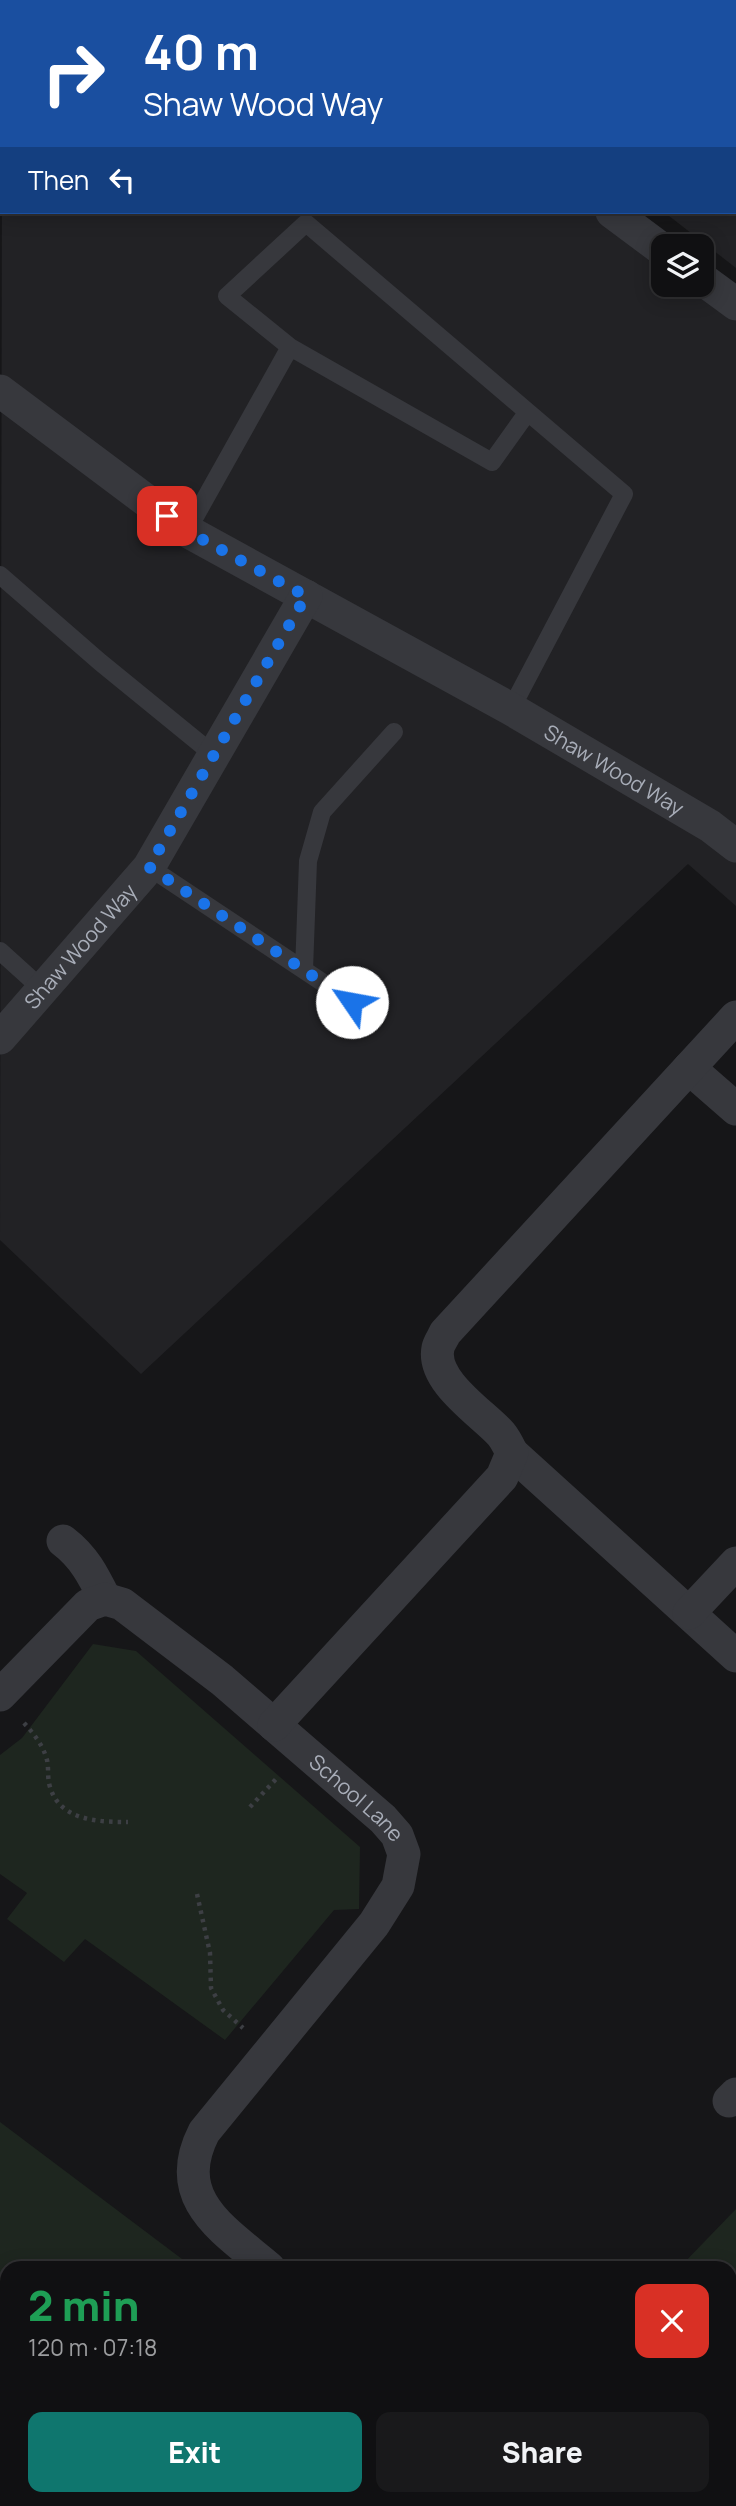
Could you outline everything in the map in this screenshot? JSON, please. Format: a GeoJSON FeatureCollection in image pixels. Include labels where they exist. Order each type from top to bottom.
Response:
{"type":"FeatureCollection","features":[{"type":"Feature","properties":{"kind":"street"},"geometry":{"type":"LineString","coordinates":[[615,214],[651,241]]}},
{"type":"Feature","properties":{"kind":"street"},"geometry":{"type":"LineString","coordinates":[[714,288],[736,304]]}},
{"type":"Feature","properties":{"kind":"street","name":"Shaw Wood Way"},"geometry":{"type":"LineString","coordinates":[[0,391],[187,531],[511,709],[710,826],[736,846]]}},
{"type":"Feature","properties":{"kind":"street","name":"Shaw Wood Way"},"geometry":{"type":"LineString","coordinates":[[0,1038],[149,867],[306,596]]}},
{"type":"Feature","properties":{"kind":"street"},"geometry":{"type":"LineString","coordinates":[[736,1017],[445,1333],[438,1348],[438,1361],[450,1385],[504,1437],[512,1453],[736,1656]]}},
{"type":"Feature","properties":{"kind":"street"},"geometry":{"type":"LineString","coordinates":[[689,1068],[736,1108]]}},
{"type":"Feature","properties":{"kind":"street"},"geometry":{"type":"LineString","coordinates":[[274,1725],[502,1477],[512,1453]]}},
{"type":"Feature","properties":{"kind":"street"},"geometry":{"type":"LineString","coordinates":[[9,1706],[88,1605],[105,1599],[80,1554],[63,1541]]}},
{"type":"Feature","properties":{"kind":"street"},"geometry":{"type":"LineString","coordinates":[[689,1613],[736,1563]]}},
{"type":"Feature","properties":{"kind":"street","name":"School Lane"},"geometry":{"type":"LineString","coordinates":[[105,1599],[122,1604],[222,1680],[383,1819],[397,1835],[404,1854],[398,1886],[374,1924],[205,2132],[197,2147],[193,2181],[205,2212],[261,2261]]}},
{"type":"Feature","properties":{"kind":"lane"},"geometry":{"type":"LineString","coordinates":[[511,709],[624,494],[306,223],[227,296],[290,347],[492,462],[527,413]]}},
{"type":"Feature","properties":{"kind":"lane"},"geometry":{"type":"LineString","coordinates":[[187,531],[290,347]]}},
{"type":"Feature","properties":{"kind":"lane"},"geometry":{"type":"LineString","coordinates":[[0,575],[100,662],[214,755]]}},
{"type":"Feature","properties":{"kind":"lane"},"geometry":{"type":"LineString","coordinates":[[304,970],[308,861],[322,812],[394,732]]}},
{"type":"Feature","properties":{"kind":"lane"},"geometry":{"type":"LineString","coordinates":[[149,867],[352,1002]]}},
{"type":"Feature","properties":{"kind":"lane"},"geometry":{"type":"LineString","coordinates":[[0,951],[42,989]]}},
{"type":"Feature","properties":{"kind":"path"},"geometry":{"type":"LineString","coordinates":[[9,1706],[37,1738],[47,1760],[50,1788],[59,1804],[79,1818],[99,1822],[128,1822]]}},
{"type":"Feature","properties":{"kind":"path"},"geometry":{"type":"LineString","coordinates":[[197,1894],[210,1953],[211,1988],[223,2010],[271,2051]]}},
{"type":"Feature","properties":{"kind":"shaded area"},"geometry":{"type":"Polygon","coordinates":[[[2,214],[615,214],[651,241],[651,297],[714,297],[714,292],[736,304],[736,906],[688,864],[141,1374],[0,1240],[2,214]]]}},
{"type":"Feature","properties":{"kind":"shaded area"},"geometry":{"type":"Polygon","coordinates":[[[667,214],[736,214],[736,268],[714,251],[714,234],[692,234],[667,214]]]}},
{"type":"Feature","properties":{"kind":"shaded area"},"geometry":{"type":"Polygon","coordinates":[[[93,1644],[136,1651],[360,1847],[359,1909],[334,1910],[225,2040],[85,1939],[64,1962],[7,1919],[27,1893],[0,1874],[0,1755],[22,1738],[93,1644]]]}},
{"type":"Feature","properties":{"kind":"shaded area"},"geometry":{"type":"Polygon","coordinates":[[[0,2122],[185,2261],[0,2261],[0,2122]]]}},
{"type":"Feature","properties":{"kind":"shaded area"},"geometry":{"type":"Polygon","coordinates":[[[736,2209],[736,2261],[686,2261],[736,2209]]]}},
{"type":"Feature","properties":{"kind":"route"},"geometry":{"type":"LineString","coordinates":[[167,516],[187,531],[306,596],[149,867],[352,1002]]}}]}
